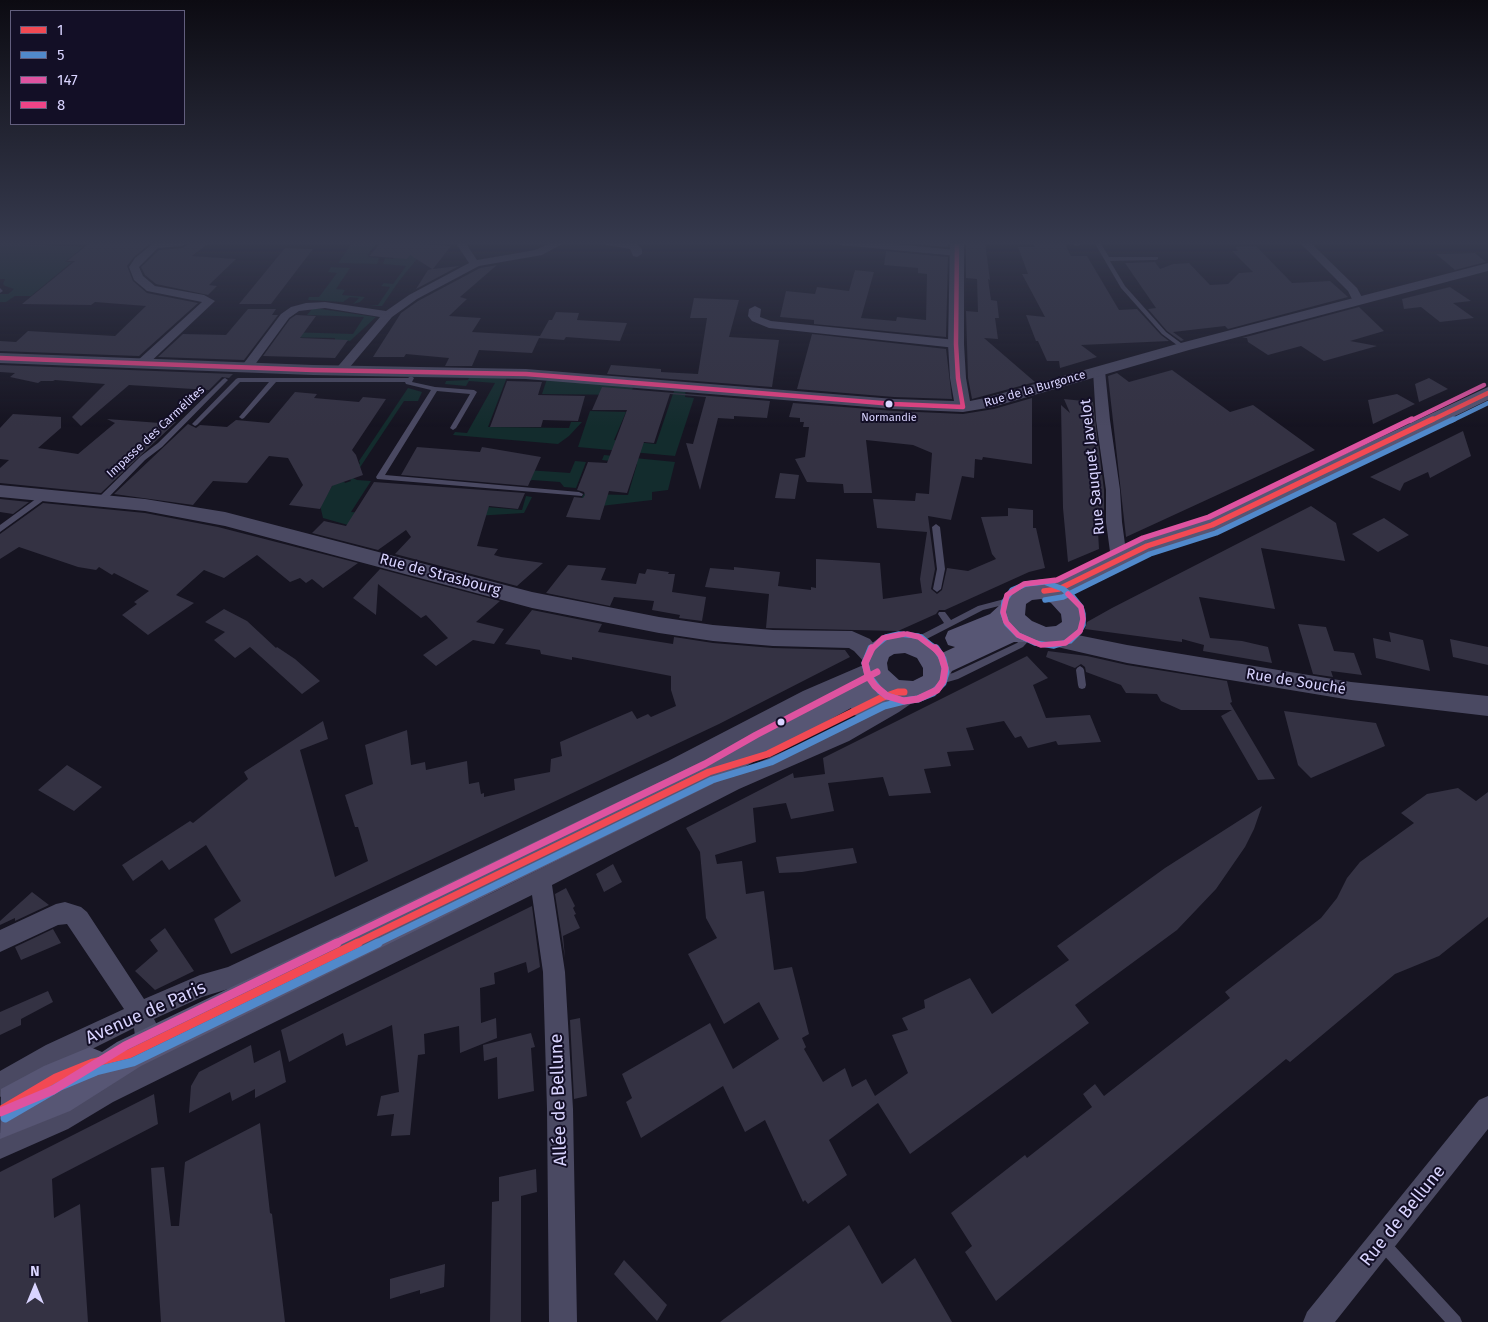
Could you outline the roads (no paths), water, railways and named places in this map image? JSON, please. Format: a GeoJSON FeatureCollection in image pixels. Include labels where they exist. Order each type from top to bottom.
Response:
{"type":"FeatureCollection","features":[{"type":"Feature","properties":{"kind":"main road"},"geometry":{"type":"LineString","coordinates":[[1075,633],[1074,604],[1081,595],[1161,558],[1212,525],[1488,393]]}},
{"type":"Feature","properties":{"kind":"main road"},"geometry":{"type":"LineString","coordinates":[[916,646],[933,658],[903,678],[880,651],[888,646],[899,643],[916,646],[942,645],[998,620],[1028,592],[1060,589],[1147,546],[1212,525]]}},
{"type":"Feature","properties":{"kind":"main road"},"geometry":{"type":"LineString","coordinates":[[1044,592],[1059,597],[1075,633]]}},
{"type":"Feature","properties":{"kind":"main road"},"geometry":{"type":"LineString","coordinates":[[1013,604],[1013,616],[1018,624],[1040,635]]}},
{"type":"Feature","properties":{"kind":"main road","name":"Avenue de Paris"},"geometry":{"type":"LineString","coordinates":[[0,1121],[57,1098],[138,1049],[455,897],[672,779],[715,780],[881,698],[898,692],[903,678],[943,664],[1012,634],[1075,633]]}},
{"type":"Feature","properties":{"kind":"main road","name":"Avenue de Paris"},"geometry":{"type":"LineString","coordinates":[[0,1111],[56,1078],[93,1063],[138,1049]]}},
{"type":"Feature","properties":{"kind":"street"},"geometry":{"type":"LineString","coordinates":[[141,364],[206,304]]}},
{"type":"Feature","properties":{"kind":"street"},"geometry":{"type":"LineString","coordinates":[[340,371],[388,315],[404,304]]}},
{"type":"Feature","properties":{"kind":"street"},"geometry":{"type":"LineString","coordinates":[[956,304],[958,378],[963,408]]}},
{"type":"Feature","properties":{"kind":"street","name":"Rue de la Burgonce"},"geometry":{"type":"LineString","coordinates":[[0,358],[340,371],[412,376],[555,376],[963,408],[987,404],[1183,347],[1348,304]]}},
{"type":"Feature","properties":{"kind":"street"},"geometry":{"type":"LineString","coordinates":[[247,367],[285,316],[299,308],[325,305],[388,315]]}},
{"type":"Feature","properties":{"kind":"street"},"geometry":{"type":"LineString","coordinates":[[755,309],[754,316],[756,320],[769,324],[956,344]]}},
{"type":"Feature","properties":{"kind":"street","name":"Rue Sauquet Javelot"},"geometry":{"type":"LineString","coordinates":[[1099,371],[1119,559]]}},
{"type":"Feature","properties":{"kind":"street","name":"Rue de Strasbourg"},"geometry":{"type":"LineString","coordinates":[[0,491],[146,505],[225,519],[532,600],[659,625],[713,634],[852,640],[862,645],[903,678]]}},
{"type":"Feature","properties":{"kind":"street","name":"Rue de Souché"},"geometry":{"type":"LineString","coordinates":[[1075,633],[1105,650],[1351,691],[1488,706]]}},
{"type":"Feature","properties":{"kind":"street","name":"Avenue de Paris"},"geometry":{"type":"LineString","coordinates":[[0,1085],[55,1054],[140,1013],[200,986],[230,978],[672,779],[809,696],[903,678]]}},
{"type":"Feature","properties":{"kind":"street","name":"Avenue de Paris"},"geometry":{"type":"LineString","coordinates":[[0,1146],[59,1120],[104,1093],[540,880],[715,780]]}},
{"type":"Feature","properties":{"kind":"street","name":"Allée de Bellune"},"geometry":{"type":"LineString","coordinates":[[540,880],[554,972],[560,1109],[563,1322]]}},
{"type":"Feature","properties":{"kind":"street","name":"Avenue de Paris"},"geometry":{"type":"LineString","coordinates":[[455,897],[475,900],[504,898]]}},
{"type":"Feature","properties":{"kind":"street"},"geometry":{"type":"LineString","coordinates":[[0,941],[56,915],[65,913],[73,916],[78,920],[140,1013],[146,1027],[138,1049]]}},
{"type":"Feature","properties":{"kind":"street","name":"Rue de Bellune"},"geometry":{"type":"LineString","coordinates":[[1317,1322],[1488,1109]]}},
{"type":"Feature","properties":{"kind":"lane"},"geometry":{"type":"LineString","coordinates":[[1137,304],[1164,333],[1183,347]]}},
{"type":"Feature","properties":{"kind":"lane"},"geometry":{"type":"LineString","coordinates":[[195,424],[238,380],[412,376]]}},
{"type":"Feature","properties":{"kind":"lane"},"geometry":{"type":"LineString","coordinates":[[412,376],[408,383],[436,389],[474,392],[453,428]]}},
{"type":"Feature","properties":{"kind":"lane","name":"Impasse des Carmélites"},"geometry":{"type":"LineString","coordinates":[[102,500],[225,380]]}},
{"type":"Feature","properties":{"kind":"lane"},"geometry":{"type":"LineString","coordinates":[[242,417],[274,380]]}},
{"type":"Feature","properties":{"kind":"lane"},"geometry":{"type":"LineString","coordinates":[[436,389],[380,477],[579,494]]}},
{"type":"Feature","properties":{"kind":"lane"},"geometry":{"type":"LineString","coordinates":[[0,529],[47,495]]}},
{"type":"Feature","properties":{"kind":"lane"},"geometry":{"type":"LineString","coordinates":[[936,527],[941,569],[937,589]]}},
{"type":"Feature","properties":{"kind":"lane"},"geometry":{"type":"LineString","coordinates":[[916,646],[948,624],[981,608],[1013,604]]}},
{"type":"Feature","properties":{"kind":"lane"},"geometry":{"type":"LineString","coordinates":[[942,614],[948,624]]}},
{"type":"Feature","properties":{"kind":"lane"},"geometry":{"type":"LineString","coordinates":[[1080,670],[1082,684]]}},
{"type":"Feature","properties":{"kind":"lane"},"geometry":{"type":"LineString","coordinates":[[1382,1242],[1455,1322]]}},
{"type":"Feature","properties":{"kind":"place","name":"Normandie"},"geometry":{"type":"Point","coordinates":[889,404]}}]}
